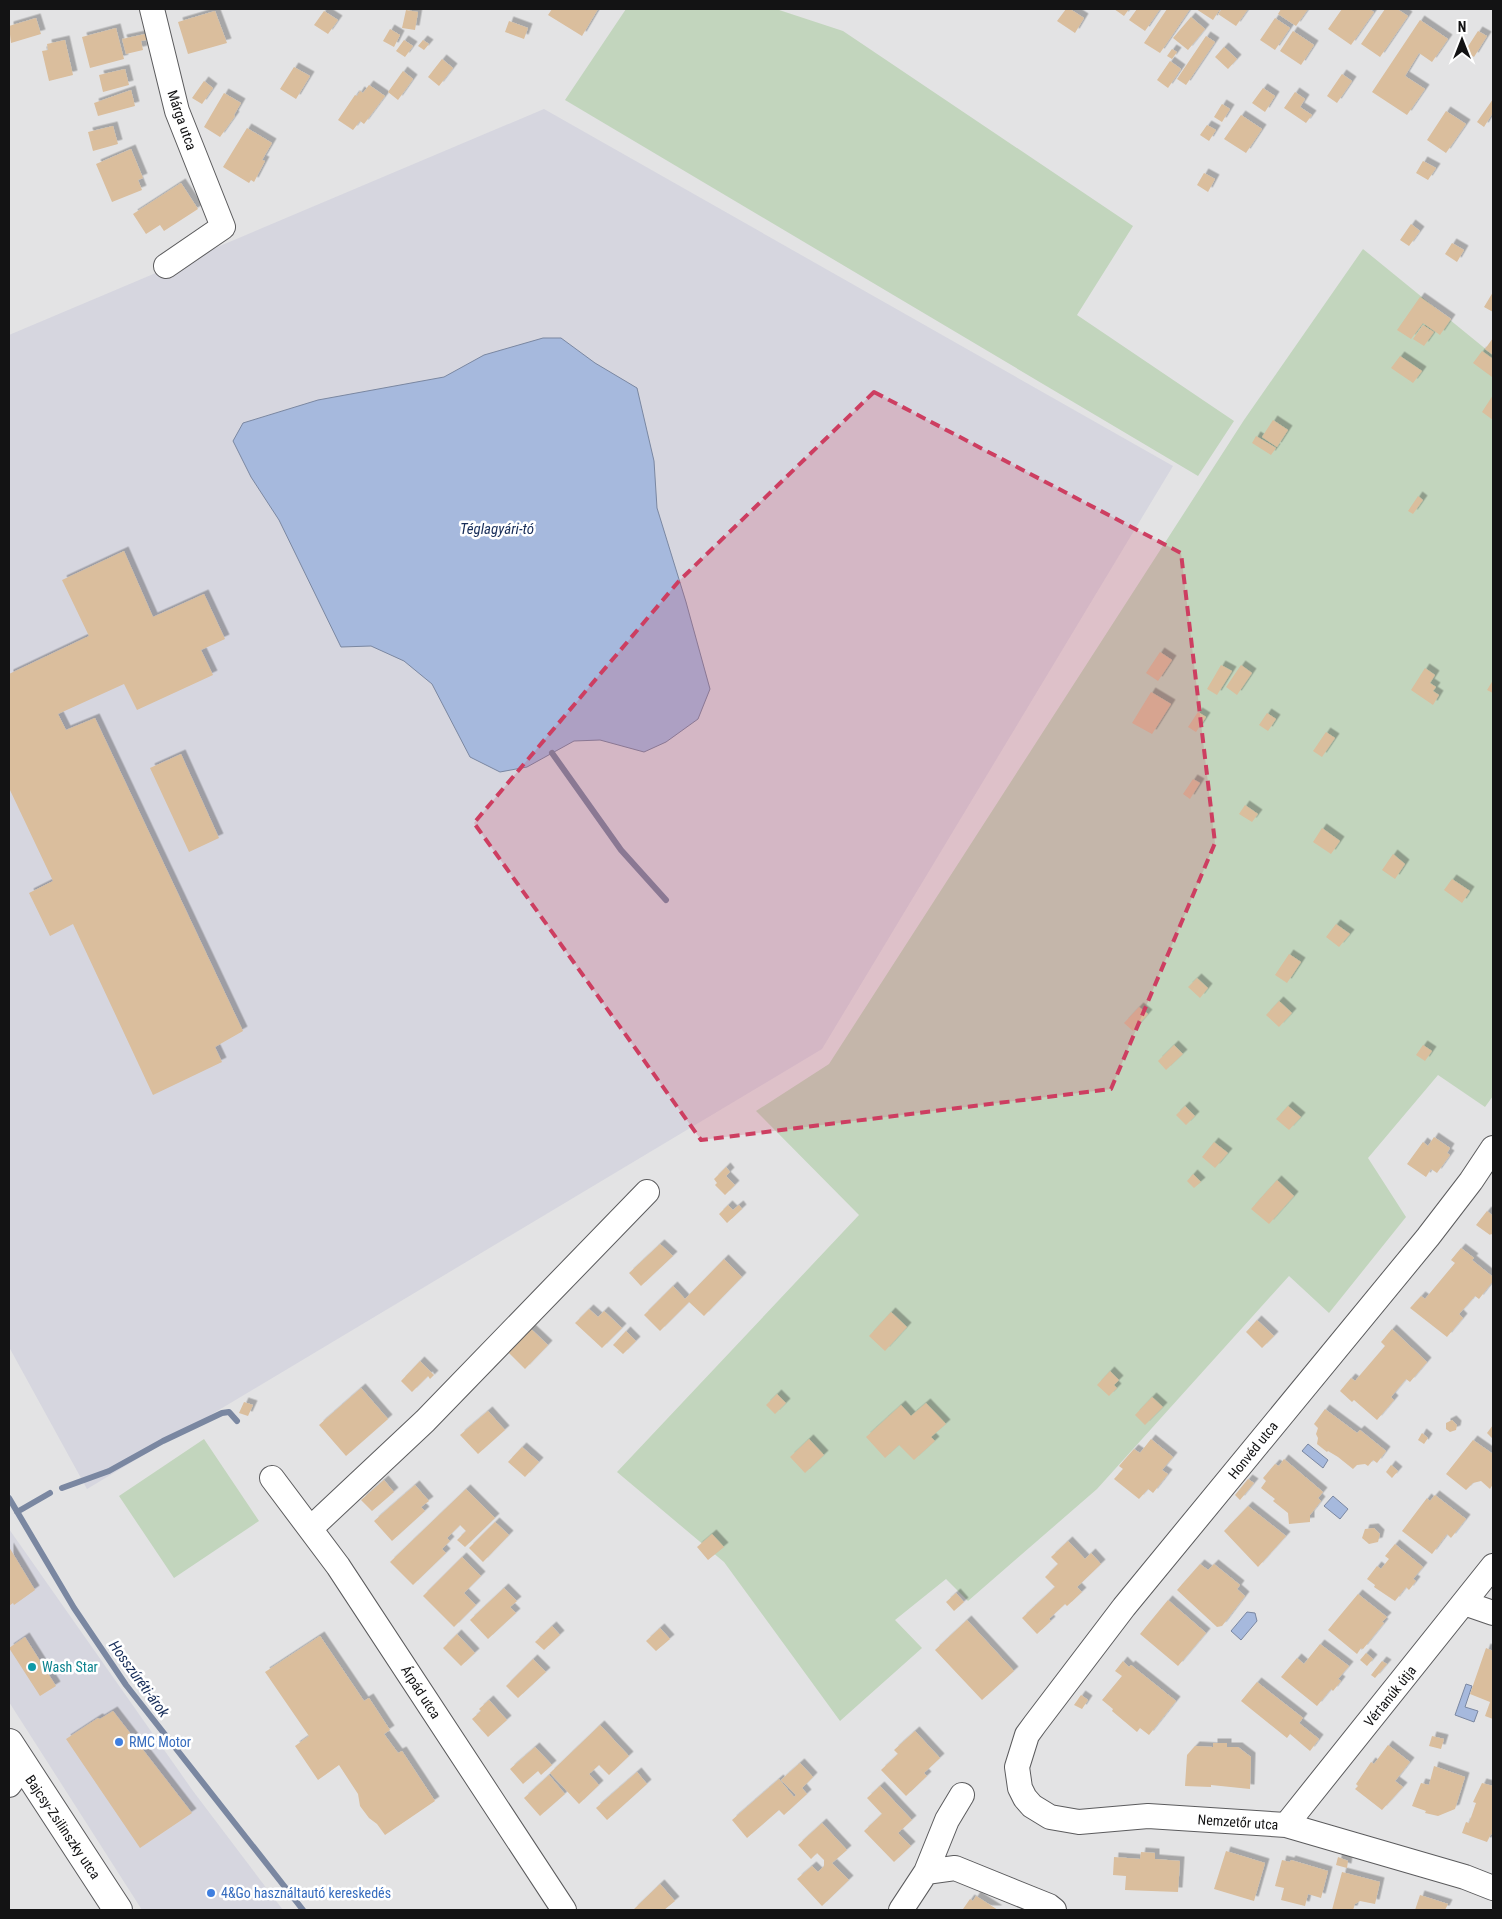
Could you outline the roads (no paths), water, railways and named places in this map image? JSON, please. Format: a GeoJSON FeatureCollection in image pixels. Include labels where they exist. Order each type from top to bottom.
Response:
{"type":"FeatureCollection","features":[{"type":"Feature","properties":{"kind":"main road","name":"Bajcsy-Zsilinszky utca"},"geometry":{"type":"LineString","coordinates":[[9,1743],[16,1776],[118,1910]]}},
{"type":"Feature","properties":{"kind":"street","name":"Márga utca"},"geometry":{"type":"LineString","coordinates":[[152,9],[177,111],[223,227],[166,266]]}},
{"type":"Feature","properties":{"kind":"street","name":"Honvéd utca"},"geometry":{"type":"LineString","coordinates":[[1021,1756],[1027,1735],[1124,1607],[1428,1237],[1471,1181],[1493,1148]]}},
{"type":"Feature","properties":{"kind":"street"},"geometry":{"type":"LineString","coordinates":[[311,1528],[425,1421],[647,1192]]}},
{"type":"Feature","properties":{"kind":"street","name":"Árpád utca"},"geometry":{"type":"LineString","coordinates":[[272,1478],[338,1566],[559,1908]]}},
{"type":"Feature","properties":{"kind":"street","name":"Vértanúk útja"},"geometry":{"type":"LineString","coordinates":[[1286,1825],[1493,1566]]}},
{"type":"Feature","properties":{"kind":"street"},"geometry":{"type":"LineString","coordinates":[[1464,1602],[1493,1612]]}},
{"type":"Feature","properties":{"kind":"street","name":"Nemzetőr utca"},"geometry":{"type":"LineString","coordinates":[[1021,1756],[1017,1767],[1020,1788],[1024,1798],[1032,1806],[1050,1817],[1079,1822],[1148,1816],[1286,1825],[1464,1877],[1493,1888]]}},
{"type":"Feature","properties":{"kind":"street"},"geometry":{"type":"LineString","coordinates":[[901,1910],[926,1872],[947,1820],[962,1795]]}},
{"type":"Feature","properties":{"kind":"street"},"geometry":{"type":"LineString","coordinates":[[926,1872],[955,1868],[1049,1906],[1054,1910]]}},
{"type":"Feature","properties":{"kind":"water","name":"Téglagyári-tó"},"geometry":{"type":"Polygon","coordinates":[[[543,338],[561,338],[595,363],[637,388],[654,461],[657,508],[710,689],[698,719],[666,742],[644,752],[600,740],[574,741],[527,767],[500,772],[470,757],[432,684],[404,661],[371,646],[341,647],[279,520],[251,477],[233,441],[243,423],[318,400],[444,377],[484,355],[543,338]]]}},
{"type":"Feature","properties":{"kind":"water"},"geometry":{"type":"Polygon","coordinates":[[[1308,1444],[1328,1460],[1323,1468],[1302,1451],[1308,1444]]]}},
{"type":"Feature","properties":{"kind":"water"},"geometry":{"type":"Polygon","coordinates":[[[1333,1496],[1348,1509],[1340,1519],[1324,1506],[1333,1496]]]}},
{"type":"Feature","properties":{"kind":"water"},"geometry":{"type":"Polygon","coordinates":[[[1247,1612],[1255,1613],[1257,1621],[1241,1640],[1231,1631],[1247,1612]]]}},
{"type":"Feature","properties":{"kind":"water"},"geometry":{"type":"Polygon","coordinates":[[[1466,1684],[1472,1686],[1465,1707],[1478,1711],[1474,1722],[1455,1715],[1466,1684]]]}},
{"type":"Feature","properties":{"kind":"waterway"},"geometry":{"type":"LineString","coordinates":[[552,753],[621,850],[666,900]]}},
{"type":"Feature","properties":{"kind":"waterway"},"geometry":{"type":"LineString","coordinates":[[62,1488],[109,1471],[163,1441],[222,1413],[229,1412],[237,1421]]}},
{"type":"Feature","properties":{"kind":"waterway"},"geometry":{"type":"LineString","coordinates":[[17,1512],[50,1493]]}},
{"type":"Feature","properties":{"kind":"waterway","name":"Hosszúréti-árok"},"geometry":{"type":"LineString","coordinates":[[9,1498],[74,1608],[126,1685],[303,1910]]}},
{"type":"Feature","properties":{"kind":"place","name":"Wash Star"},"geometry":{"type":"Point","coordinates":[32,1667]}},
{"type":"Feature","properties":{"kind":"place","name":"RMC Motor"},"geometry":{"type":"Point","coordinates":[119,1742]}},
{"type":"Feature","properties":{"kind":"place","name":"4&Go használtautó kereskedés"},"geometry":{"type":"Point","coordinates":[211,1893]}}]}
